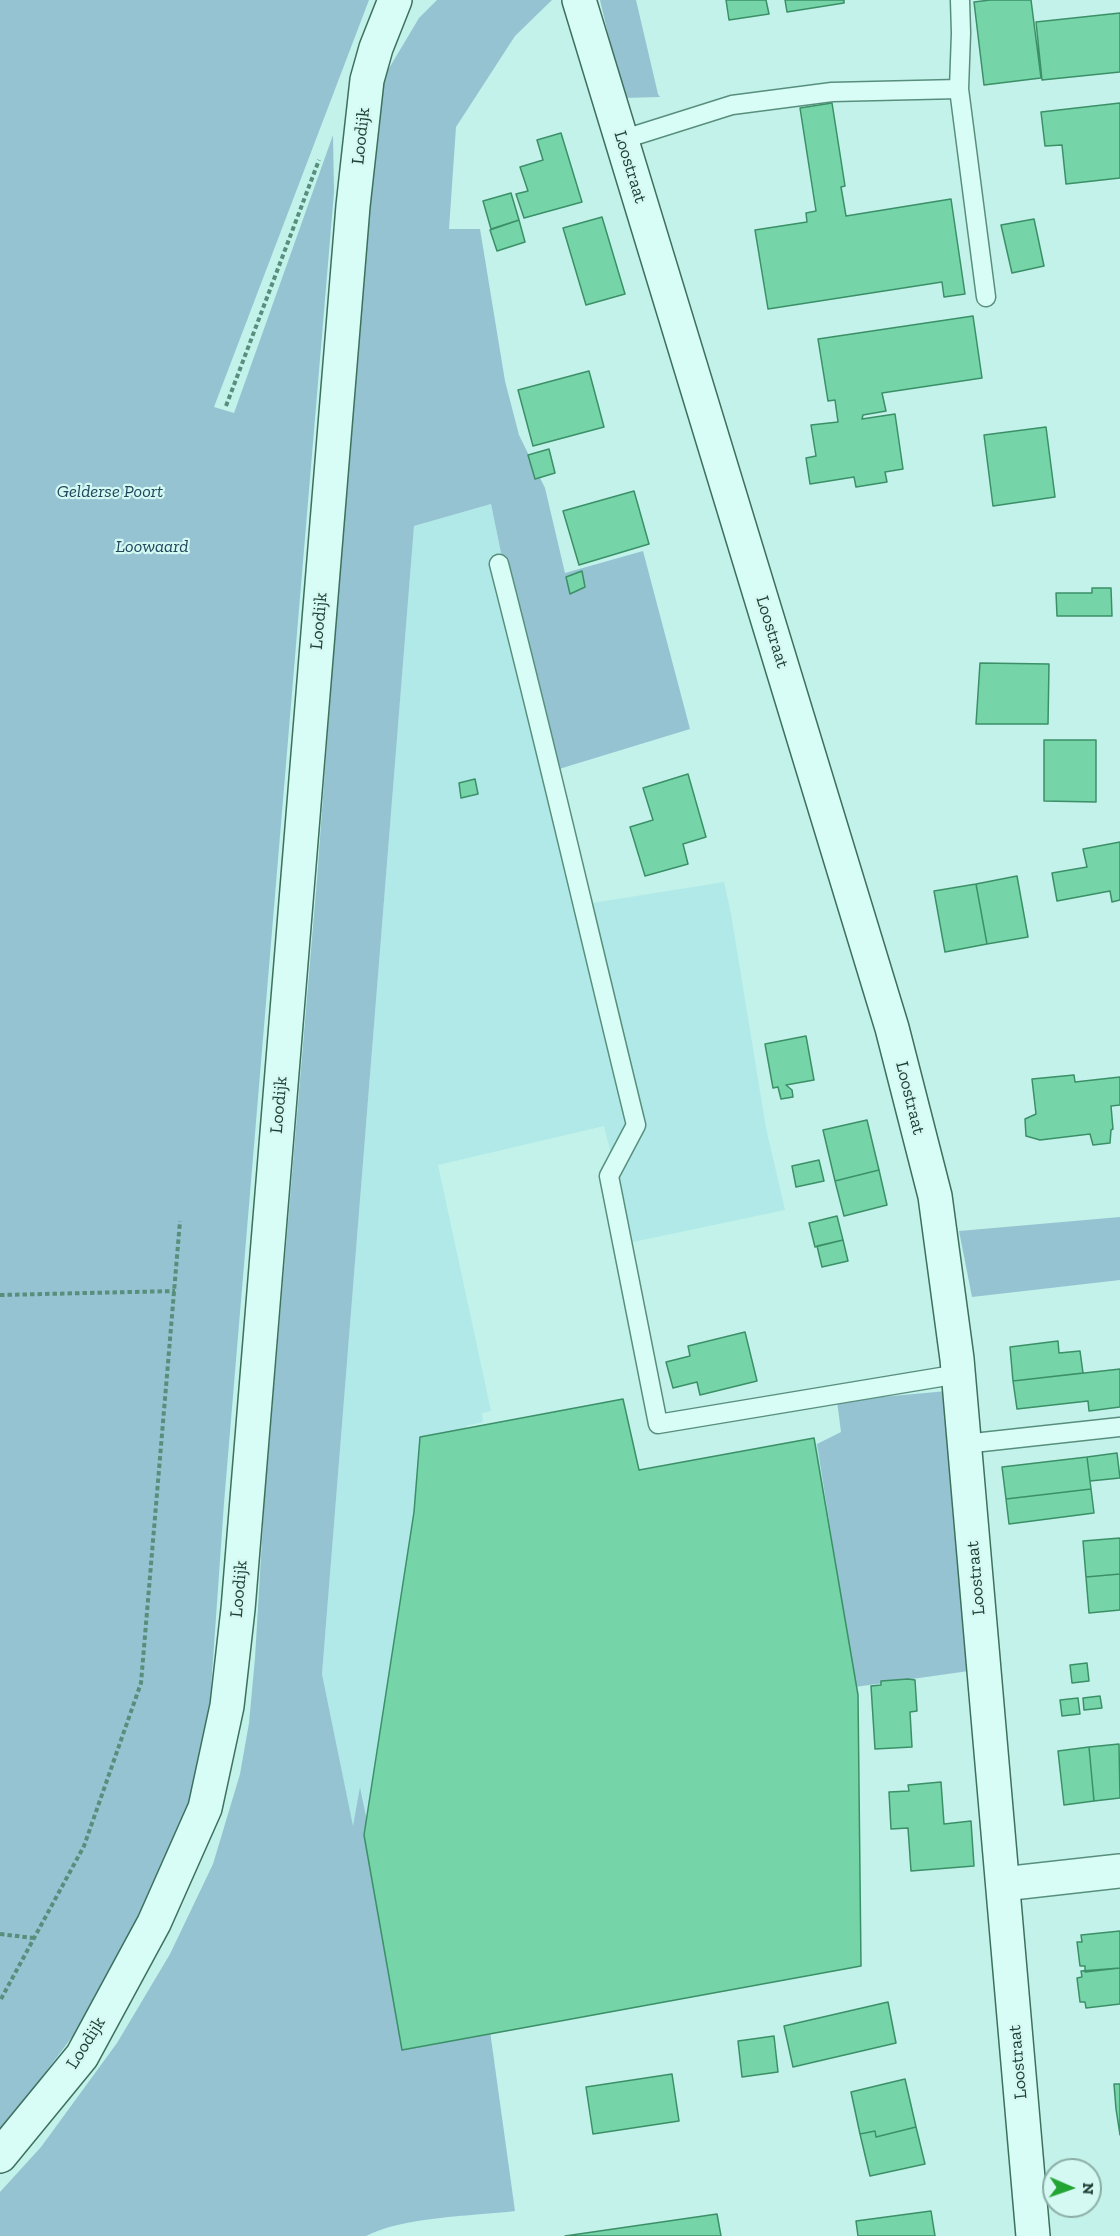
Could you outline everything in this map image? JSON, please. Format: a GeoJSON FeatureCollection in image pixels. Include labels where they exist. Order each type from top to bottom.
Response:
{"type":"FeatureCollection","features":[{"type":"Feature","properties":{"kind":"street","name":"Loodijk"},"geometry":{"type":"LineString","coordinates":[[0,2156],[82,2056],[154,1923],[205,1808],[226,1706],[238,1609],[353,206],[367,80],[376,48],[395,0]]}},
{"type":"Feature","properties":{"kind":"street"},"geometry":{"type":"LineString","coordinates":[[376,48],[419,0]]}},
{"type":"Feature","properties":{"kind":"street","name":"Loostraat"},"geometry":{"type":"LineString","coordinates":[[579,0],[892,1028],[935,1196],[959,1374],[1033,2236]]}},
{"type":"Feature","properties":{"kind":"street"},"geometry":{"type":"LineString","coordinates":[[1003,1884],[1120,1871]]}},
{"type":"Feature","properties":{"kind":"lane"},"geometry":{"type":"LineString","coordinates":[[960,0],[959,89],[986,297]]}},
{"type":"Feature","properties":{"kind":"lane"},"geometry":{"type":"LineString","coordinates":[[621,140],[732,105],[832,92],[959,89]]}},
{"type":"Feature","properties":{"kind":"lane"},"geometry":{"type":"LineString","coordinates":[[499,564],[547,751],[636,1125],[609,1176],[658,1424],[959,1374]]}},
{"type":"Feature","properties":{"kind":"lane"},"geometry":{"type":"LineString","coordinates":[[964,1444],[1120,1428]]}},
{"type":"Feature","properties":{"kind":"path"},"geometry":{"type":"LineString","coordinates":[[226,406],[322,151]]}},
{"type":"Feature","properties":{"kind":"path"},"geometry":{"type":"LineString","coordinates":[[1,1999],[84,1846],[141,1683],[180,1221]]}},
{"type":"Feature","properties":{"kind":"path"},"geometry":{"type":"LineString","coordinates":[[0,1295],[175,1291]]}},
{"type":"Feature","properties":{"kind":"path"},"geometry":{"type":"LineString","coordinates":[[0,1934],[33,1938]]}},
{"type":"Feature","properties":{"kind":"shaded area"},"geometry":{"type":"Polygon","coordinates":[[[491,504],[546,773],[586,904],[724,882],[766,1128],[785,1210],[633,1242],[604,1126],[438,1165],[491,1411],[482,1413],[483,1422],[466,1426],[486,1501],[772,1449],[817,1444],[858,1701],[857,1967],[414,2045],[361,1789],[353,1828],[322,1674],[414,526],[491,504]]]}},
{"type":"Feature","properties":{"kind":"green space","name":"Gelderse Poort"},"geometry":{"type":"Polygon","coordinates":[[[0,0],[369,0],[214,407],[234,413],[333,135],[334,192],[224,1503],[209,1717],[201,1765],[176,1850],[84,2021],[0,2133],[0,0]]]}},
{"type":"Feature","properties":{"kind":"green space"},"geometry":{"type":"Polygon","coordinates":[[[437,0],[552,0],[515,36],[456,127],[449,229],[480,229],[505,381],[519,435],[545,488],[565,573],[643,551],[690,729],[546,773],[491,504],[414,526],[322,1674],[353,1826],[360,1787],[414,2044],[490,2031],[515,2211],[418,2221],[366,2236],[0,2236],[0,2192],[41,2147],[117,2043],[170,1954],[213,1864],[240,1774],[249,1723],[255,1658],[264,1506],[317,879],[373,114],[382,80],[419,18],[437,0]]]}},
{"type":"Feature","properties":{"kind":"green space"},"geometry":{"type":"Polygon","coordinates":[[[600,0],[636,0],[660,97],[623,98],[600,0]]]}},
{"type":"Feature","properties":{"kind":"green space"},"geometry":{"type":"Polygon","coordinates":[[[1120,1217],[1120,1280],[972,1297],[959,1231],[1120,1217]]]}},
{"type":"Feature","properties":{"kind":"green space"},"geometry":{"type":"Polygon","coordinates":[[[947,1391],[976,1670],[855,1687],[817,1444],[841,1432],[837,1401],[947,1391]]]}},
{"type":"Feature","properties":{"kind":"building"},"geometry":{"type":"Polygon","coordinates":[[[726,0],[766,0],[769,14],[729,20],[726,0]]]}},
{"type":"Feature","properties":{"kind":"building"},"geometry":{"type":"Polygon","coordinates":[[[785,0],[844,0],[844,3],[787,12],[785,0]]]}},
{"type":"Feature","properties":{"kind":"building"},"geometry":{"type":"Polygon","coordinates":[[[1031,0],[1041,78],[984,85],[974,2],[1031,0]]]}},
{"type":"Feature","properties":{"kind":"building"},"geometry":{"type":"Polygon","coordinates":[[[1120,13],[1120,72],[1042,80],[1036,22],[1120,13]]]}},
{"type":"Feature","properties":{"kind":"building"},"geometry":{"type":"Polygon","coordinates":[[[832,103],[845,186],[841,187],[846,216],[951,199],[965,294],[944,297],[942,282],[768,309],[755,230],[807,222],[806,213],[816,211],[800,108],[832,103]]]}},
{"type":"Feature","properties":{"kind":"building"},"geometry":{"type":"Polygon","coordinates":[[[1120,103],[1120,178],[1066,184],[1062,145],[1045,146],[1041,112],[1120,103]]]}},
{"type":"Feature","properties":{"kind":"building"},"geometry":{"type":"Polygon","coordinates":[[[561,133],[582,202],[524,218],[516,194],[528,191],[520,167],[543,160],[537,140],[561,133]]]}},
{"type":"Feature","properties":{"kind":"building"},"geometry":{"type":"Polygon","coordinates":[[[511,193],[519,220],[491,229],[483,201],[511,193]]]}},
{"type":"Feature","properties":{"kind":"building"},"geometry":{"type":"Polygon","coordinates":[[[602,217],[625,294],[586,305],[563,228],[602,217]]]}},
{"type":"Feature","properties":{"kind":"building"},"geometry":{"type":"Polygon","coordinates":[[[1034,219],[1044,266],[1012,273],[1001,225],[1034,219]]]}},
{"type":"Feature","properties":{"kind":"building"},"geometry":{"type":"Polygon","coordinates":[[[519,220],[525,242],[497,251],[490,230],[519,220]]]}},
{"type":"Feature","properties":{"kind":"building"},"geometry":{"type":"Polygon","coordinates":[[[973,316],[982,378],[882,393],[886,411],[863,415],[862,419],[895,414],[903,469],[885,472],[887,482],[856,487],[854,477],[810,484],[806,458],[816,456],[811,425],[838,422],[835,400],[828,401],[818,339],[973,316]]]}},
{"type":"Feature","properties":{"kind":"building"},"geometry":{"type":"Polygon","coordinates":[[[589,371],[604,427],[533,446],[518,390],[589,371]]]}},
{"type":"Feature","properties":{"kind":"building"},"geometry":{"type":"Polygon","coordinates":[[[1046,427],[1055,497],[993,506],[984,435],[1046,427]]]}},
{"type":"Feature","properties":{"kind":"building"},"geometry":{"type":"Polygon","coordinates":[[[549,449],[555,473],[535,479],[528,455],[549,449]]]}},
{"type":"Feature","properties":{"kind":"building"},"geometry":{"type":"Polygon","coordinates":[[[634,491],[649,544],[579,565],[563,511],[634,491]]]}},
{"type":"Feature","properties":{"kind":"building"},"geometry":{"type":"Polygon","coordinates":[[[582,571],[585,587],[570,594],[566,577],[582,571]]]}},
{"type":"Feature","properties":{"kind":"building"},"geometry":{"type":"Polygon","coordinates":[[[1092,588],[1111,588],[1112,616],[1057,616],[1056,593],[1092,593],[1092,588]]]}},
{"type":"Feature","properties":{"kind":"building"},"geometry":{"type":"Polygon","coordinates":[[[980,663],[1049,664],[1048,724],[976,724],[980,663]]]}},
{"type":"Feature","properties":{"kind":"building"},"geometry":{"type":"Polygon","coordinates":[[[1044,740],[1096,740],[1096,802],[1044,801],[1044,740]]]}},
{"type":"Feature","properties":{"kind":"building"},"geometry":{"type":"Polygon","coordinates":[[[688,774],[706,837],[683,844],[688,864],[645,876],[630,827],[653,820],[643,788],[688,774]]]}},
{"type":"Feature","properties":{"kind":"building"},"geometry":{"type":"Polygon","coordinates":[[[475,779],[478,794],[461,798],[459,783],[475,779]]]}},
{"type":"Feature","properties":{"kind":"building"},"geometry":{"type":"Polygon","coordinates":[[[1120,842],[1120,900],[1112,902],[1110,891],[1057,901],[1052,873],[1087,867],[1083,849],[1120,842]]]}},
{"type":"Feature","properties":{"kind":"building"},"geometry":{"type":"Polygon","coordinates":[[[1017,876],[1028,937],[987,944],[976,884],[1017,876]]]}},
{"type":"Feature","properties":{"kind":"building"},"geometry":{"type":"Polygon","coordinates":[[[976,884],[987,944],[945,952],[934,891],[976,884]]]}},
{"type":"Feature","properties":{"kind":"building"},"geometry":{"type":"Polygon","coordinates":[[[806,1036],[814,1080],[786,1085],[792,1090],[793,1097],[781,1099],[778,1087],[773,1088],[765,1044],[806,1036]]]}},
{"type":"Feature","properties":{"kind":"building"},"geometry":{"type":"Polygon","coordinates":[[[1074,1075],[1075,1082],[1120,1077],[1120,1105],[1111,1106],[1113,1129],[1110,1143],[1093,1145],[1090,1134],[1040,1140],[1026,1136],[1025,1119],[1036,1114],[1032,1079],[1074,1075]]]}},
{"type":"Feature","properties":{"kind":"building"},"geometry":{"type":"Polygon","coordinates":[[[867,1120],[879,1170],[835,1181],[823,1130],[867,1120]]]}},
{"type":"Feature","properties":{"kind":"building"},"geometry":{"type":"Polygon","coordinates":[[[819,1160],[824,1181],[796,1187],[792,1166],[819,1160]]]}},
{"type":"Feature","properties":{"kind":"building"},"geometry":{"type":"Polygon","coordinates":[[[879,1170],[887,1205],[844,1216],[835,1181],[879,1170]]]}},
{"type":"Feature","properties":{"kind":"building"},"geometry":{"type":"Polygon","coordinates":[[[837,1216],[843,1240],[815,1247],[809,1223],[837,1216]]]}},
{"type":"Feature","properties":{"kind":"building"},"geometry":{"type":"Polygon","coordinates":[[[843,1240],[848,1261],[822,1267],[817,1246],[843,1240]]]}},
{"type":"Feature","properties":{"kind":"building"},"geometry":{"type":"Polygon","coordinates":[[[745,1332],[757,1381],[700,1395],[697,1382],[673,1388],[666,1362],[690,1356],[688,1346],[745,1332]]]}},
{"type":"Feature","properties":{"kind":"building"},"geometry":{"type":"Polygon","coordinates":[[[1058,1341],[1059,1353],[1080,1351],[1083,1373],[1013,1381],[1010,1347],[1058,1341]]]}},
{"type":"Feature","properties":{"kind":"building"},"geometry":{"type":"Polygon","coordinates":[[[1120,1369],[1120,1407],[1089,1411],[1088,1401],[1017,1409],[1013,1381],[1120,1369]]]}},
{"type":"Feature","properties":{"kind":"building"},"geometry":{"type":"Polygon","coordinates":[[[623,1399],[639,1470],[814,1438],[858,1695],[861,1966],[402,2050],[364,1835],[414,1512],[420,1437],[623,1399]]]}},
{"type":"Feature","properties":{"kind":"building"},"geometry":{"type":"Polygon","coordinates":[[[1117,1453],[1120,1478],[1090,1481],[1087,1457],[1117,1453]]]}},
{"type":"Feature","properties":{"kind":"building"},"geometry":{"type":"Polygon","coordinates":[[[1087,1457],[1091,1489],[1006,1499],[1002,1467],[1087,1457]]]}},
{"type":"Feature","properties":{"kind":"building"},"geometry":{"type":"Polygon","coordinates":[[[1091,1489],[1094,1513],[1009,1524],[1006,1499],[1091,1489]]]}},
{"type":"Feature","properties":{"kind":"building"},"geometry":{"type":"Polygon","coordinates":[[[1120,1538],[1120,1574],[1086,1577],[1083,1541],[1120,1538]]]}},
{"type":"Feature","properties":{"kind":"building"},"geometry":{"type":"Polygon","coordinates":[[[1120,1574],[1120,1610],[1089,1613],[1086,1577],[1120,1574]]]}},
{"type":"Feature","properties":{"kind":"building"},"geometry":{"type":"Polygon","coordinates":[[[1087,1663],[1089,1681],[1072,1683],[1070,1665],[1087,1663]]]}},
{"type":"Feature","properties":{"kind":"building"},"geometry":{"type":"Polygon","coordinates":[[[915,1680],[917,1711],[910,1712],[912,1747],[875,1749],[871,1686],[881,1685],[881,1681],[915,1680]]]}},
{"type":"Feature","properties":{"kind":"building"},"geometry":{"type":"Polygon","coordinates":[[[1100,1696],[1102,1708],[1084,1710],[1083,1698],[1100,1696]]]}},
{"type":"Feature","properties":{"kind":"building"},"geometry":{"type":"Polygon","coordinates":[[[1078,1698],[1080,1714],[1062,1716],[1060,1700],[1078,1698]]]}},
{"type":"Feature","properties":{"kind":"building"},"geometry":{"type":"Polygon","coordinates":[[[1119,1744],[1120,1798],[1094,1801],[1089,1747],[1119,1744]]]}},
{"type":"Feature","properties":{"kind":"building"},"geometry":{"type":"Polygon","coordinates":[[[1089,1747],[1094,1801],[1064,1805],[1058,1751],[1089,1747]]]}},
{"type":"Feature","properties":{"kind":"building"},"geometry":{"type":"Polygon","coordinates":[[[941,1782],[944,1824],[971,1821],[974,1866],[911,1871],[908,1828],[891,1829],[889,1792],[909,1791],[908,1785],[941,1782]]]}},
{"type":"Feature","properties":{"kind":"building"},"geometry":{"type":"Polygon","coordinates":[[[1120,1931],[1120,1968],[1085,1972],[1085,1966],[1080,1966],[1077,1942],[1082,1942],[1081,1935],[1120,1931]]]}},
{"type":"Feature","properties":{"kind":"building"},"geometry":{"type":"Polygon","coordinates":[[[1120,1968],[1120,2004],[1086,2008],[1085,2002],[1080,2002],[1077,1978],[1082,1977],[1081,1971],[1120,1968]]]}},
{"type":"Feature","properties":{"kind":"building"},"geometry":{"type":"Polygon","coordinates":[[[888,2002],[896,2043],[793,2067],[784,2026],[888,2002]]]}},
{"type":"Feature","properties":{"kind":"building"},"geometry":{"type":"Polygon","coordinates":[[[774,2036],[778,2072],[742,2077],[738,2041],[774,2036]]]}},
{"type":"Feature","properties":{"kind":"building"},"geometry":{"type":"Polygon","coordinates":[[[672,2074],[679,2121],[593,2134],[586,2087],[672,2074]]]}},
{"type":"Feature","properties":{"kind":"building"},"geometry":{"type":"Polygon","coordinates":[[[905,2079],[916,2127],[876,2137],[875,2131],[860,2134],[851,2092],[905,2079]]]}},
{"type":"Feature","properties":{"kind":"building"},"geometry":{"type":"Polygon","coordinates":[[[1114,2084],[1120,2084],[1120,2135],[1116,2109],[1114,2084]]]}},
{"type":"Feature","properties":{"kind":"building"},"geometry":{"type":"Polygon","coordinates":[[[916,2127],[925,2164],[870,2176],[860,2134],[875,2131],[876,2137],[916,2127]]]}},
{"type":"Feature","properties":{"kind":"building"},"geometry":{"type":"Polygon","coordinates":[[[931,2211],[935,2236],[858,2236],[856,2221],[931,2211]]]}},
{"type":"Feature","properties":{"kind":"building"},"geometry":{"type":"Polygon","coordinates":[[[717,2214],[721,2236],[565,2236],[717,2214]]]}},
{"type":"Feature","properties":{"kind":"park label","name":"Loowaard"},"geometry":{"type":"Point","coordinates":[152,547]}}]}
